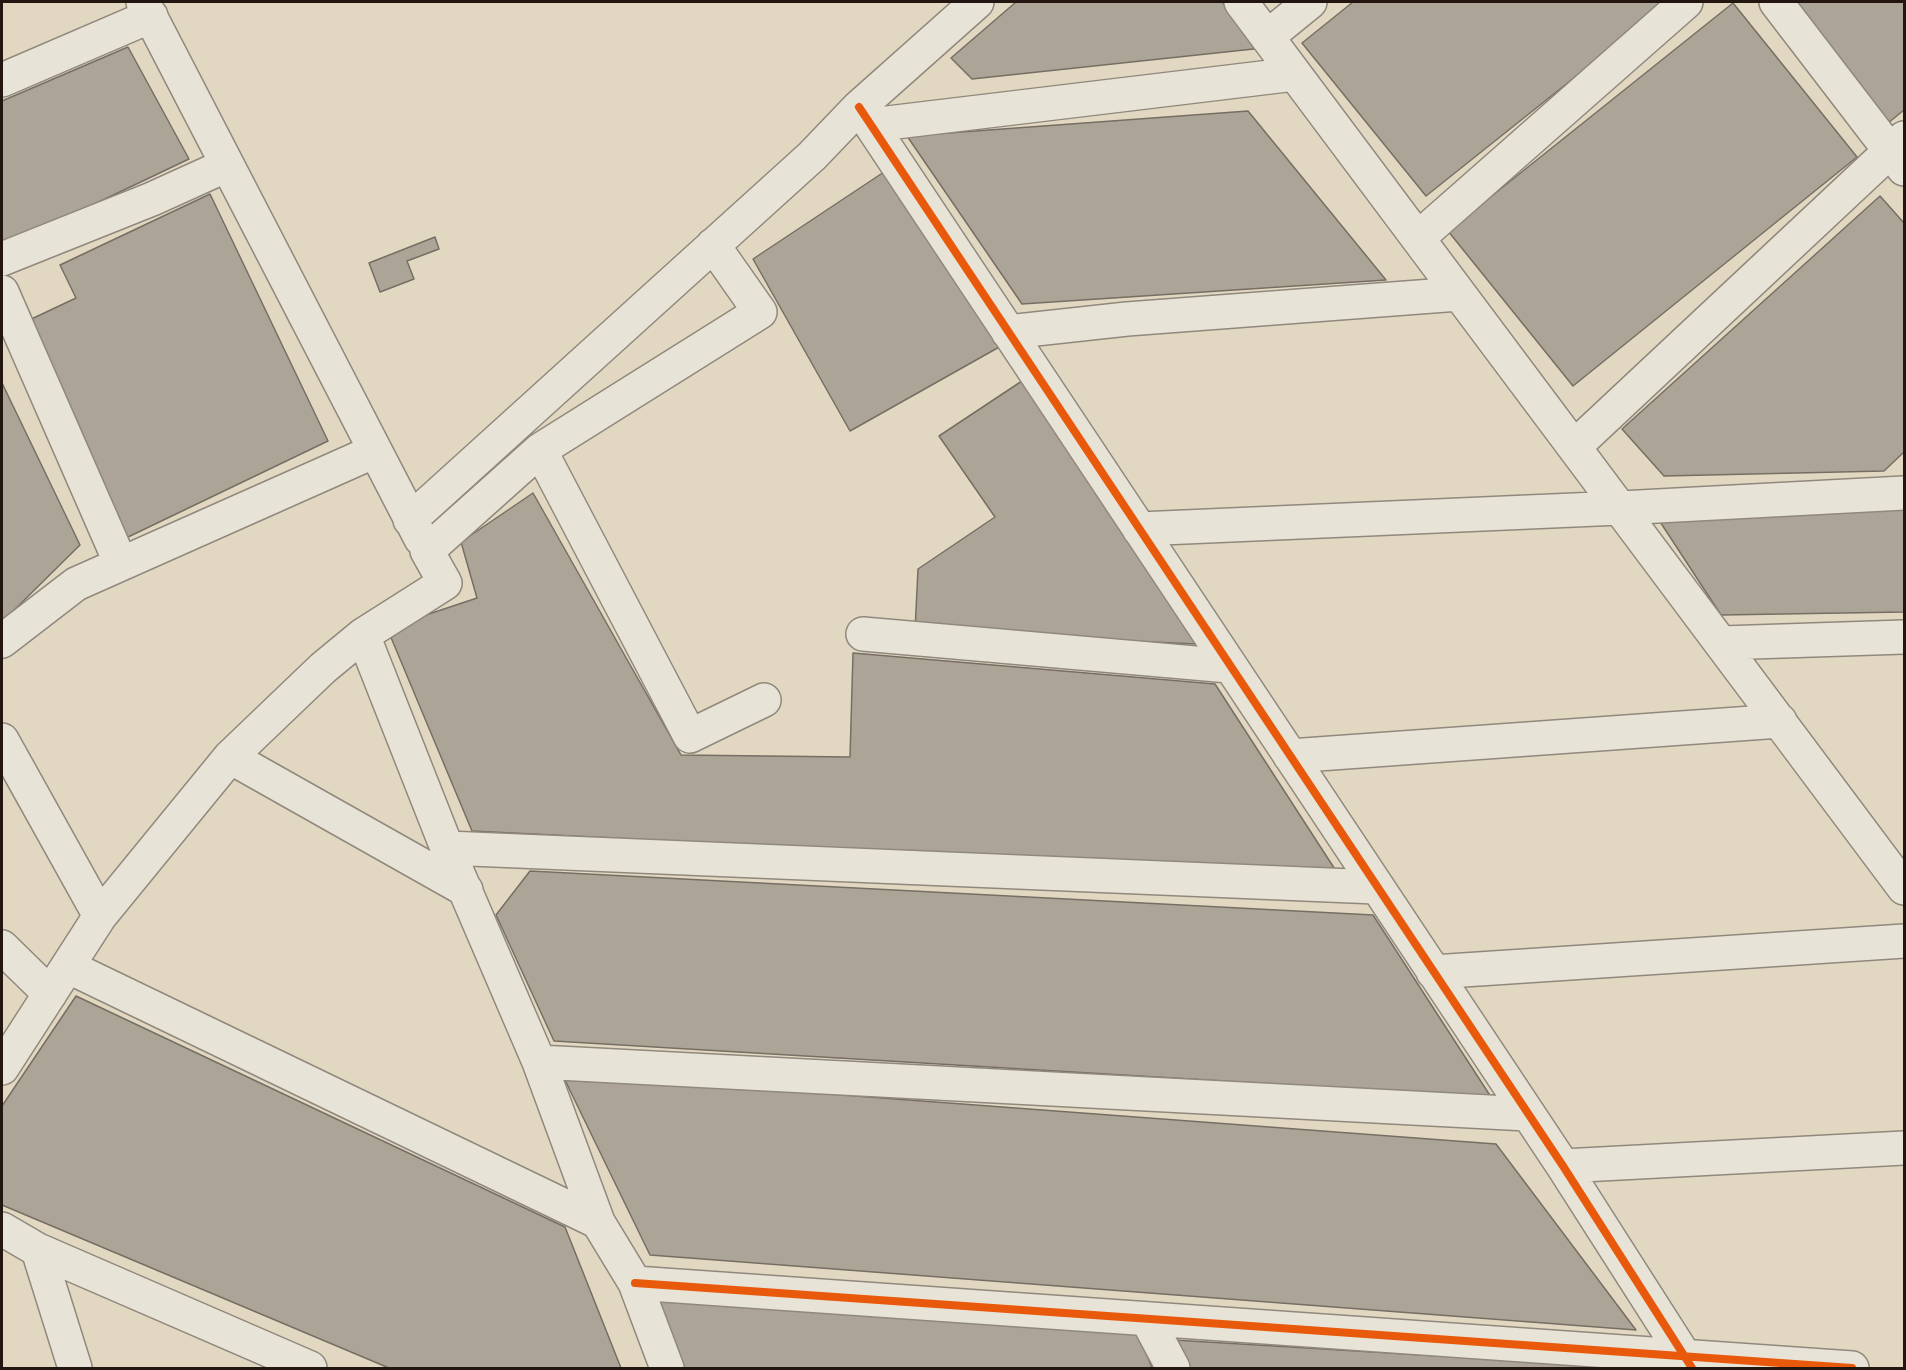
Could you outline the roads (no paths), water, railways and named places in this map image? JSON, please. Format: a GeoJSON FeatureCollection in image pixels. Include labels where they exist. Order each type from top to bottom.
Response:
{"type":"FeatureCollection","features":[{"type":"Feature","properties":{"kind":"street"},"geometry":{"type":"LineString","coordinates":[[410,520],[812,156],[865,116],[977,2]]}},
{"type":"Feature","properties":{"kind":"street"},"geometry":{"type":"LineString","coordinates":[[1241,2],[1905,888]]}},
{"type":"Feature","properties":{"kind":"street"},"geometry":{"type":"LineString","coordinates":[[1267,37],[1310,2]]}},
{"type":"Feature","properties":{"kind":"street"},"geometry":{"type":"LineString","coordinates":[[1418,238],[1686,2]]}},
{"type":"Feature","properties":{"kind":"street"},"geometry":{"type":"LineString","coordinates":[[1574,447],[1900,152],[1776,2]]}},
{"type":"Feature","properties":{"kind":"street"},"geometry":{"type":"LineString","coordinates":[[2,80],[147,9],[410,520],[445,583],[363,635],[323,668],[230,757],[100,916],[2,1068]]}},
{"type":"Feature","properties":{"kind":"street"},"geometry":{"type":"LineString","coordinates":[[865,116],[1295,74]]}},
{"type":"Feature","properties":{"kind":"street"},"geometry":{"type":"LineString","coordinates":[[865,116],[1563,1166],[1688,1363]]}},
{"type":"Feature","properties":{"kind":"street"},"geometry":{"type":"LineString","coordinates":[[2,260],[152,199],[227,165]]}},
{"type":"Feature","properties":{"kind":"street"},"geometry":{"type":"LineString","coordinates":[[427,551],[540,450],[760,312],[713,245]]}},
{"type":"Feature","properties":{"kind":"street"},"geometry":{"type":"LineString","coordinates":[[2,292],[121,564]]}},
{"type":"Feature","properties":{"kind":"street"},"geometry":{"type":"LineString","coordinates":[[1008,332],[1127,319],[1460,294]]}},
{"type":"Feature","properties":{"kind":"street"},"geometry":{"type":"LineString","coordinates":[[540,450],[690,736],[764,700]]}},
{"type":"Feature","properties":{"kind":"street"},"geometry":{"type":"LineString","coordinates":[[2,640],[76,585],[375,451]]}},
{"type":"Feature","properties":{"kind":"street"},"geometry":{"type":"LineString","coordinates":[[1139,529],[1905,493]]}},
{"type":"Feature","properties":{"kind":"street"},"geometry":{"type":"LineString","coordinates":[[864,634],[1229,666]]}},
{"type":"Feature","properties":{"kind":"street"},"geometry":{"type":"LineString","coordinates":[[363,635],[447,848],[539,1062],[598,1222],[634,1283],[667,1368]]}},
{"type":"Feature","properties":{"kind":"street"},"geometry":{"type":"LineString","coordinates":[[1722,643],[1905,637]]}},
{"type":"Feature","properties":{"kind":"street"},"geometry":{"type":"LineString","coordinates":[[1290,756],[1779,721]]}},
{"type":"Feature","properties":{"kind":"street"},"geometry":{"type":"LineString","coordinates":[[2,740],[100,916]]}},
{"type":"Feature","properties":{"kind":"street"},"geometry":{"type":"LineString","coordinates":[[230,757],[466,890]]}},
{"type":"Feature","properties":{"kind":"street"},"geometry":{"type":"LineString","coordinates":[[447,848],[1376,887]]}},
{"type":"Feature","properties":{"kind":"street"},"geometry":{"type":"LineString","coordinates":[[1433,972],[1905,941]]}},
{"type":"Feature","properties":{"kind":"street"},"geometry":{"type":"LineString","coordinates":[[2,947],[50,994]]}},
{"type":"Feature","properties":{"kind":"street"},"geometry":{"type":"LineString","coordinates":[[69,967],[598,1222]]}},
{"type":"Feature","properties":{"kind":"street"},"geometry":{"type":"LineString","coordinates":[[539,1062],[1527,1114]]}},
{"type":"Feature","properties":{"kind":"street"},"geometry":{"type":"LineString","coordinates":[[1563,1166],[1905,1148]]}},
{"type":"Feature","properties":{"kind":"street"},"geometry":{"type":"LineString","coordinates":[[2,1229],[38,1250],[310,1368]]}},
{"type":"Feature","properties":{"kind":"street"},"geometry":{"type":"LineString","coordinates":[[38,1250],[75,1368]]}},
{"type":"Feature","properties":{"kind":"street"},"geometry":{"type":"LineString","coordinates":[[634,1283],[1147,1319],[1688,1363],[1852,1368]]}},
{"type":"Feature","properties":{"kind":"street"},"geometry":{"type":"LineString","coordinates":[[1147,1319],[1173,1368]]}}]}
